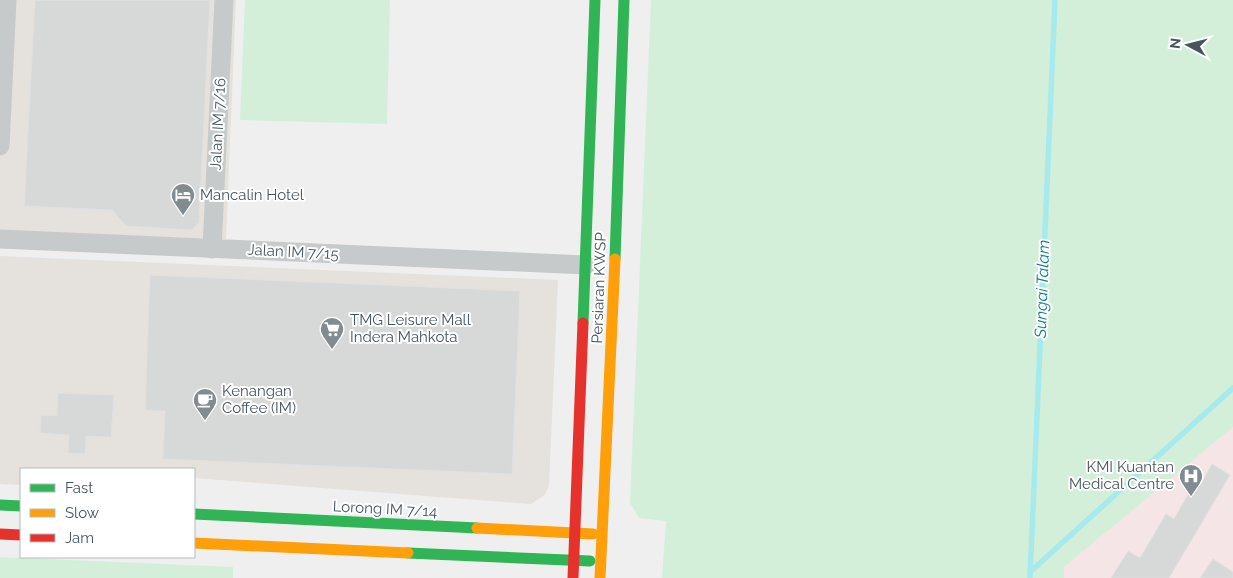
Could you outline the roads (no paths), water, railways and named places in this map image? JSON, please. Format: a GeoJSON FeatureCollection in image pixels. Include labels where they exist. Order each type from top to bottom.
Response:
{"type":"FeatureCollection","features":[{"type":"Feature","properties":{"kind":"street"},"geometry":{"type":"LineString","coordinates":[[0,146],[7,0]]}},
{"type":"Feature","properties":{"kind":"street","name":"Jalan IM 7/16"},"geometry":{"type":"LineString","coordinates":[[212,249],[224,0]]}},
{"type":"Feature","properties":{"kind":"street","name":"Persiaran KWSP"},"geometry":{"type":"LineString","coordinates":[[596,0],[586,265],[600,294],[602,534],[600,578]]}},
{"type":"Feature","properties":{"kind":"street","name":"Persiaran KWSP"},"geometry":{"type":"LineString","coordinates":[[573,578],[575,533],[600,294],[624,0]]}},
{"type":"Feature","properties":{"kind":"street","name":"Jalan IM 7/15"},"geometry":{"type":"LineString","coordinates":[[0,239],[586,265]]}},
{"type":"Feature","properties":{"kind":"street"},"geometry":{"type":"LineString","coordinates":[[0,506],[20,506]]}},
{"type":"Feature","properties":{"kind":"street","name":"Lorong IM 7/14"},"geometry":{"type":"LineString","coordinates":[[195,514],[602,534]]}},
{"type":"Feature","properties":{"kind":"street"},"geometry":{"type":"LineString","coordinates":[[0,534],[20,535]]}},
{"type":"Feature","properties":{"kind":"street"},"geometry":{"type":"LineString","coordinates":[[195,543],[601,562]]}},
{"type":"Feature","properties":{"kind":"waterway","name":"Sungai Talam"},"geometry":{"type":"LineString","coordinates":[[1030,578],[1055,0]]}},
{"type":"Feature","properties":{"kind":"waterway"},"geometry":{"type":"LineString","coordinates":[[1030,572],[1233,388]]}},
{"type":"Feature","properties":{"kind":"place","name":"Mancalin Hotel"},"geometry":{"type":"Point","coordinates":[183,216]}},
{"type":"Feature","properties":{"kind":"place","name":"TMG Leisure Mall Indera Mahkota"},"geometry":{"type":"Point","coordinates":[332,350]}},
{"type":"Feature","properties":{"kind":"place","name":"Kenangan Coffee (IM)"},"geometry":{"type":"Point","coordinates":[205,421]}},
{"type":"Feature","properties":{"kind":"place","name":"KMI Kuantan Medical Centre"},"geometry":{"type":"Point","coordinates":[1191,497]}}]}
